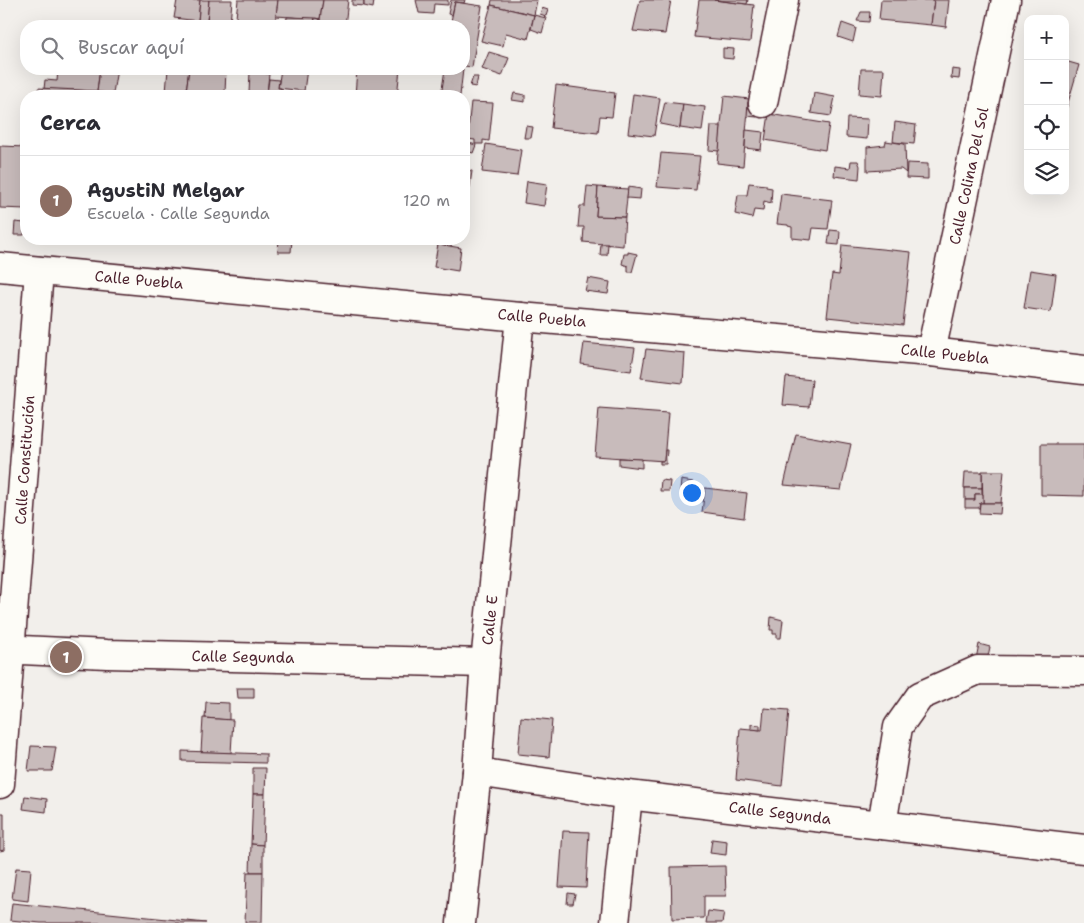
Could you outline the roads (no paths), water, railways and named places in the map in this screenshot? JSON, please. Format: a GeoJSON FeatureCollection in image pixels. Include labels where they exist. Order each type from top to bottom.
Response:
{"type":"FeatureCollection","features":[{"type":"Feature","properties":{"kind":"street"},"geometry":{"type":"LineString","coordinates":[[763,103],[784,0]]}},
{"type":"Feature","properties":{"kind":"street","name":"Calle Colina Del Sol"},"geometry":{"type":"LineString","coordinates":[[932,352],[1006,0]]}},
{"type":"Feature","properties":{"kind":"street","name":"Calle Puebla"},"geometry":{"type":"LineString","coordinates":[[0,267],[520,317],[932,352],[1084,370]]}},
{"type":"Feature","properties":{"kind":"street","name":"Calle Constitución"},"geometry":{"type":"LineString","coordinates":[[0,784],[6,649],[39,271]]}},
{"type":"Feature","properties":{"kind":"street","name":"Calle E"},"geometry":{"type":"LineString","coordinates":[[462,923],[520,317]]}},
{"type":"Feature","properties":{"kind":"street","name":"Calle Segunda"},"geometry":{"type":"LineString","coordinates":[[6,649],[108,654],[486,663]]}},
{"type":"Feature","properties":{"kind":"street"},"geometry":{"type":"LineString","coordinates":[[882,825],[898,727],[920,696],[978,670],[1084,671]]}},
{"type":"Feature","properties":{"kind":"street","name":"Calle Segunda"},"geometry":{"type":"LineString","coordinates":[[477,772],[628,795],[1084,849]]}},
{"type":"Feature","properties":{"kind":"street"},"geometry":{"type":"LineString","coordinates":[[616,923],[628,795]]}},
{"type":"Feature","properties":{"kind":"place","name":"AgustiN Melgar"},"geometry":{"type":"Point","coordinates":[66,657]}}]}
